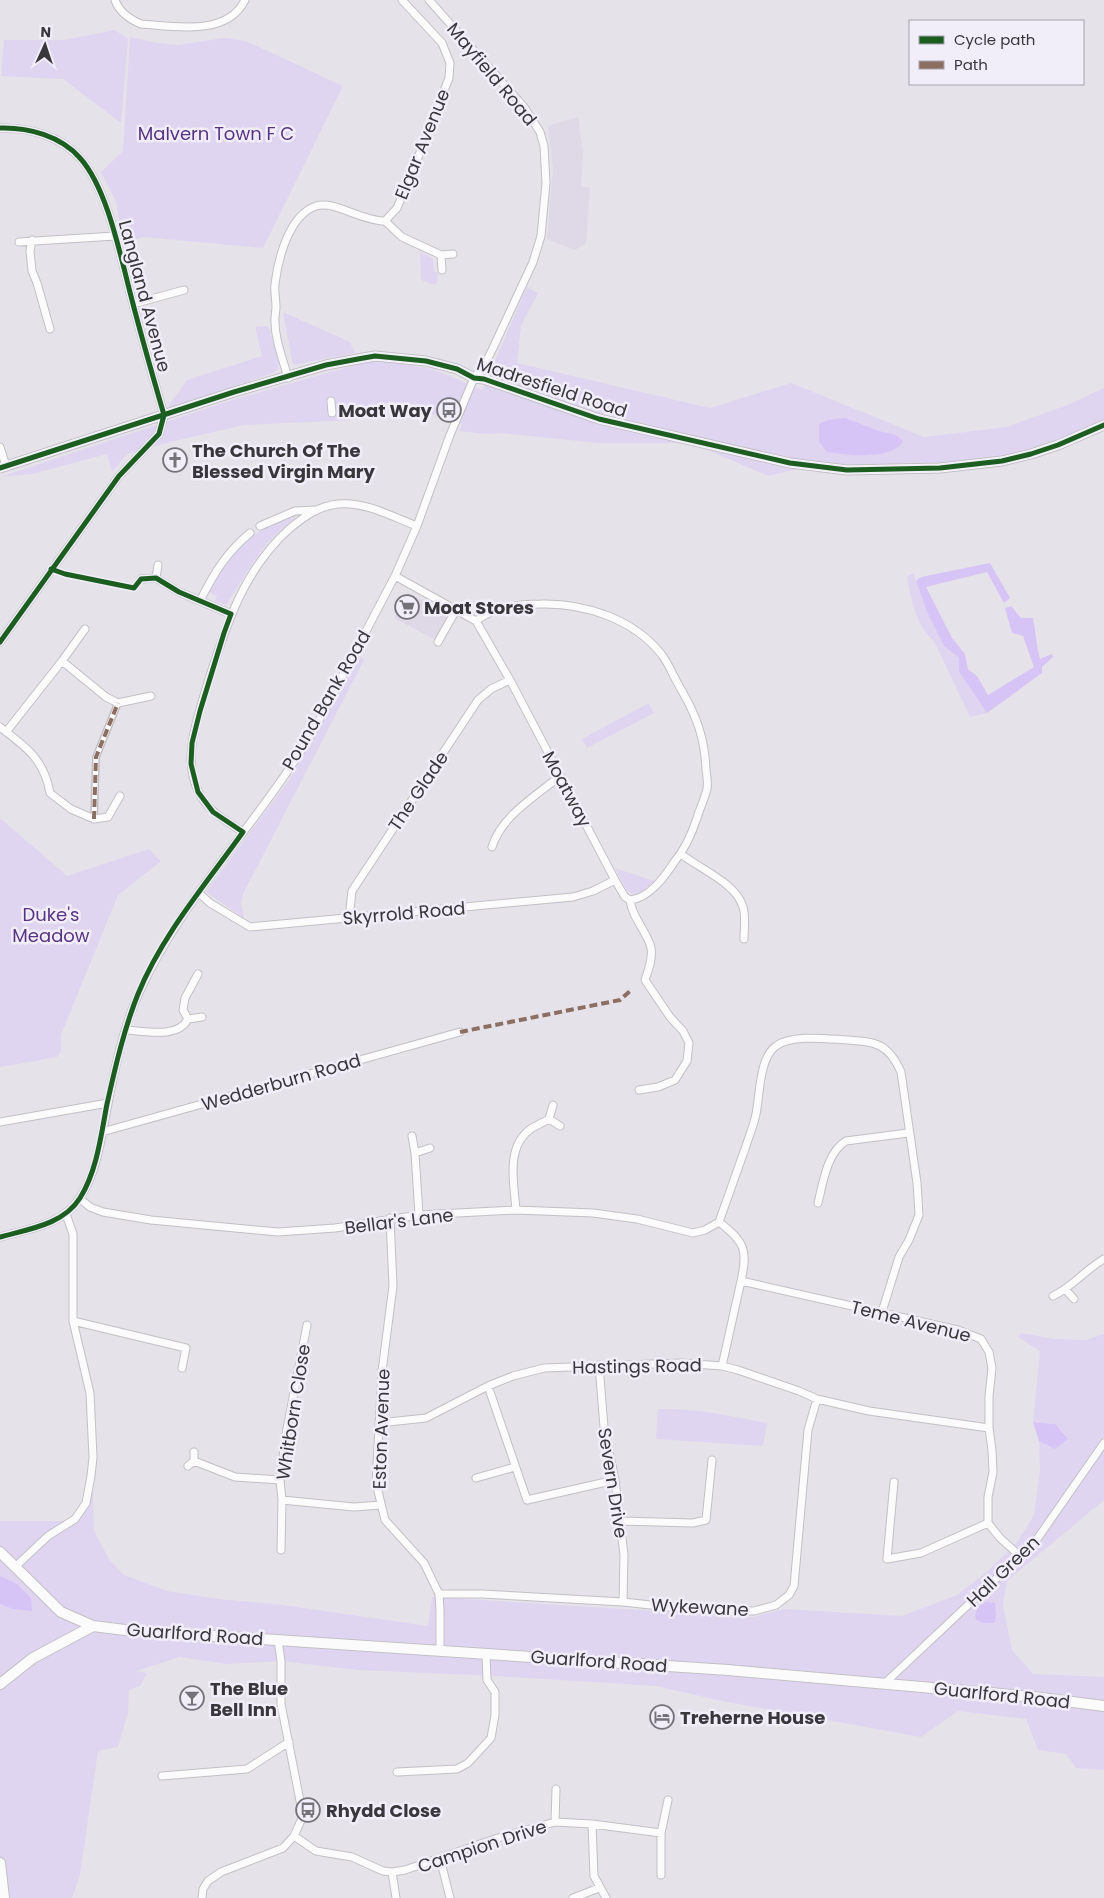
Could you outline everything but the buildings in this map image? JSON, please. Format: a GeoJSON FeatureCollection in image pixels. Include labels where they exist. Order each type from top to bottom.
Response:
{"type":"FeatureCollection","features":[{"type":"Feature","properties":{"kind":"main road","name":"Guarlford Road"},"geometry":{"type":"LineString","coordinates":[[0,1552],[61,1612],[93,1626],[125,1630],[728,1670],[1104,1706]]}},
{"type":"Feature","properties":{"kind":"main road"},"geometry":{"type":"LineString","coordinates":[[0,1684],[33,1658],[93,1626]]}},
{"type":"Feature","properties":{"kind":"main road"},"geometry":{"type":"LineString","coordinates":[[0,1863],[4,1898]]}},
{"type":"Feature","properties":{"kind":"street"},"geometry":{"type":"LineString","coordinates":[[116,0],[123,14],[140,24],[203,27],[219,23],[233,15],[245,0]]}},
{"type":"Feature","properties":{"kind":"street","name":"Elgar Avenue"},"geometry":{"type":"LineString","coordinates":[[385,221],[397,208],[415,166],[447,84],[450,64],[442,43],[402,0]]}},
{"type":"Feature","properties":{"kind":"street","name":"Mayfield Road"},"geometry":{"type":"LineString","coordinates":[[429,0],[524,107],[540,132],[544,146],[546,182],[541,236],[533,262],[493,348],[486,362],[474,378]]}},
{"type":"Feature","properties":{"kind":"street","name":"Langland Avenue"},"geometry":{"type":"LineString","coordinates":[[0,128],[36,132],[67,147],[80,157],[89,170],[103,198],[115,236],[164,414]]}},
{"type":"Feature","properties":{"kind":"street"},"geometry":{"type":"LineString","coordinates":[[288,378],[274,319],[276,308],[275,285],[280,261],[292,226],[302,213],[316,206],[332,205],[360,217],[375,221],[385,221],[402,237],[441,255],[453,254]]}},
{"type":"Feature","properties":{"kind":"street","name":"Langland Avenue"},"geometry":{"type":"LineString","coordinates":[[19,242],[115,236]]}},
{"type":"Feature","properties":{"kind":"street"},"geometry":{"type":"LineString","coordinates":[[32,240],[30,251],[32,271],[50,329]]}},
{"type":"Feature","properties":{"kind":"street"},"geometry":{"type":"LineString","coordinates":[[441,255],[442,270]]}},
{"type":"Feature","properties":{"kind":"street","name":"Langland Avenue"},"geometry":{"type":"LineString","coordinates":[[133,304],[184,290]]}},
{"type":"Feature","properties":{"kind":"street","name":"Madresfield Road"},"geometry":{"type":"LineString","coordinates":[[3,467],[234,392],[288,378],[326,365],[375,356],[426,360],[457,369],[474,378],[484,379],[599,419],[790,463],[847,470],[940,468],[1002,461],[1032,454],[1058,445],[1104,424]]}},
{"type":"Feature","properties":{"kind":"street","name":"Pound Bank Road"},"geometry":{"type":"LineString","coordinates":[[0,1237],[53,1222],[66,1214],[80,1199],[92,1170],[126,1030],[138,994],[166,939],[306,743],[395,576],[417,526],[450,435],[474,378]]}},
{"type":"Feature","properties":{"kind":"street"},"geometry":{"type":"LineString","coordinates":[[331,402],[332,413]]}},
{"type":"Feature","properties":{"kind":"street"},"geometry":{"type":"LineString","coordinates":[[1,639],[119,476],[159,434],[164,414]]}},
{"type":"Feature","properties":{"kind":"street"},"geometry":{"type":"LineString","coordinates":[[0,447],[3,467]]}},
{"type":"Feature","properties":{"kind":"street"},"geometry":{"type":"LineString","coordinates":[[260,526],[295,511],[317,510],[338,504],[364,506],[417,526]]}},
{"type":"Feature","properties":{"kind":"street"},"geometry":{"type":"LineString","coordinates":[[243,832],[213,812],[198,792],[191,764],[192,742],[231,614],[246,584],[272,546],[299,521],[317,510]]}},
{"type":"Feature","properties":{"kind":"street"},"geometry":{"type":"LineString","coordinates":[[200,601],[226,555],[250,533]]}},
{"type":"Feature","properties":{"kind":"street"},"geometry":{"type":"LineString","coordinates":[[156,578],[158,566]]}},
{"type":"Feature","properties":{"kind":"street"},"geometry":{"type":"LineString","coordinates":[[395,576],[476,621],[483,615],[509,606],[548,603],[579,607],[616,618],[642,634],[661,654],[700,726],[706,752],[707,788],[681,854],[665,876],[645,895],[630,900]]}},
{"type":"Feature","properties":{"kind":"street"},"geometry":{"type":"LineString","coordinates":[[141,579],[156,578],[179,592],[231,614]]}},
{"type":"Feature","properties":{"kind":"street"},"geometry":{"type":"LineString","coordinates":[[438,642],[456,610]]}},
{"type":"Feature","properties":{"kind":"street","name":"Moatway"},"geometry":{"type":"LineString","coordinates":[[476,621],[510,680],[615,880],[625,897],[630,900],[637,920],[651,948],[650,965],[645,980],[670,1016],[683,1030],[689,1044],[687,1061],[675,1080],[658,1087],[640,1090]]}},
{"type":"Feature","properties":{"kind":"street"},"geometry":{"type":"LineString","coordinates":[[85,629],[62,661],[3,730],[32,752],[48,779],[50,793],[71,809],[94,820],[108,817],[120,796]]}},
{"type":"Feature","properties":{"kind":"street"},"geometry":{"type":"LineString","coordinates":[[62,661],[106,697],[118,703],[151,696]]}},
{"type":"Feature","properties":{"kind":"street","name":"The Glade"},"geometry":{"type":"LineString","coordinates":[[349,918],[352,891],[478,700],[491,689],[510,680]]}},
{"type":"Feature","properties":{"kind":"street"},"geometry":{"type":"LineString","coordinates":[[94,820],[96,757],[118,703]]}},
{"type":"Feature","properties":{"kind":"street"},"geometry":{"type":"LineString","coordinates":[[492,847],[496,834],[506,821],[560,776]]}},
{"type":"Feature","properties":{"kind":"street"},"geometry":{"type":"LineString","coordinates":[[681,854],[698,867],[726,883],[736,893],[744,908],[744,939]]}},
{"type":"Feature","properties":{"kind":"street","name":"Skyrrold Road"},"geometry":{"type":"LineString","coordinates":[[199,893],[210,903],[250,927],[573,897],[593,891],[615,880]]}},
{"type":"Feature","properties":{"kind":"street"},"geometry":{"type":"LineString","coordinates":[[188,1019],[183,1010],[185,998],[198,974]]}},
{"type":"Feature","properties":{"kind":"street"},"geometry":{"type":"LineString","coordinates":[[188,1019],[202,1017]]}},
{"type":"Feature","properties":{"kind":"street"},"geometry":{"type":"LineString","coordinates":[[126,1030],[158,1032],[178,1029],[188,1019]]}},
{"type":"Feature","properties":{"kind":"street","name":"Wedderburn Road"},"geometry":{"type":"LineString","coordinates":[[102,1132],[460,1032]]}},
{"type":"Feature","properties":{"kind":"street"},"geometry":{"type":"LineString","coordinates":[[722,1366],[746,1261],[745,1251],[731,1231],[719,1222],[756,1115],[764,1062],[776,1046],[794,1039],[871,1042],[883,1047],[894,1058],[901,1072],[908,1133],[917,1183],[919,1215],[900,1257],[882,1312]]}},
{"type":"Feature","properties":{"kind":"street"},"geometry":{"type":"LineString","coordinates":[[0,1122],[108,1103]]}},
{"type":"Feature","properties":{"kind":"street"},"geometry":{"type":"LineString","coordinates":[[550,1119],[553,1105]]}},
{"type":"Feature","properties":{"kind":"street"},"geometry":{"type":"LineString","coordinates":[[550,1119],[560,1126]]}},
{"type":"Feature","properties":{"kind":"street"},"geometry":{"type":"LineString","coordinates":[[516,1210],[512,1162],[519,1142],[530,1129],[550,1119]]}},
{"type":"Feature","properties":{"kind":"street"},"geometry":{"type":"LineString","coordinates":[[818,1203],[826,1174],[837,1146],[846,1141],[908,1133]]}},
{"type":"Feature","properties":{"kind":"street"},"geometry":{"type":"LineString","coordinates":[[412,1136],[419,1215]]}},
{"type":"Feature","properties":{"kind":"street"},"geometry":{"type":"LineString","coordinates":[[415,1153],[430,1148]]}},
{"type":"Feature","properties":{"kind":"street","name":"Bellar's Lane"},"geometry":{"type":"LineString","coordinates":[[80,1199],[90,1207],[103,1212],[151,1220],[278,1232],[335,1228],[419,1215],[516,1210],[593,1213],[637,1219],[693,1233],[705,1230],[719,1222]]}},
{"type":"Feature","properties":{"kind":"street"},"geometry":{"type":"LineString","coordinates":[[15,1567],[48,1536],[75,1519],[86,1503],[93,1457],[90,1393],[73,1321],[72,1234],[66,1214]]}},
{"type":"Feature","properties":{"kind":"street","name":"Eston Avenue"},"geometry":{"type":"LineString","coordinates":[[390,1218],[393,1286],[382,1371],[376,1484],[385,1520],[424,1563],[439,1594],[440,1650]]}},
{"type":"Feature","properties":{"kind":"street"},"geometry":{"type":"LineString","coordinates":[[1053,1296],[1066,1290],[1080,1276],[1104,1259]]}},
{"type":"Feature","properties":{"kind":"street","name":"Teme Avenue"},"geometry":{"type":"LineString","coordinates":[[741,1281],[958,1330],[981,1339],[989,1352],[992,1368],[989,1396],[989,1428],[993,1472],[988,1497],[988,1523]]}},
{"type":"Feature","properties":{"kind":"street"},"geometry":{"type":"LineString","coordinates":[[1066,1290],[1074,1299]]}},
{"type":"Feature","properties":{"kind":"street"},"geometry":{"type":"LineString","coordinates":[[73,1321],[186,1348],[182,1368]]}},
{"type":"Feature","properties":{"kind":"street","name":"Whitborn Close"},"geometry":{"type":"LineString","coordinates":[[281,1550],[282,1500],[280,1480],[286,1434],[307,1325]]}},
{"type":"Feature","properties":{"kind":"street","name":"Hastings Road"},"geometry":{"type":"LineString","coordinates":[[379,1423],[426,1418],[488,1386],[513,1376],[544,1368],[681,1363],[722,1366],[756,1376],[818,1399],[869,1411],[989,1428]]}},
{"type":"Feature","properties":{"kind":"street","name":"Severn Drive"},"geometry":{"type":"LineString","coordinates":[[600,1366],[604,1426],[615,1480],[624,1555],[623,1602]]}},
{"type":"Feature","properties":{"kind":"street"},"geometry":{"type":"LineString","coordinates":[[488,1386],[527,1500],[615,1480]]}},
{"type":"Feature","properties":{"kind":"street","name":"Wykewane"},"geometry":{"type":"LineString","coordinates":[[439,1594],[482,1594],[623,1602],[722,1611],[754,1611],[776,1605],[788,1595],[794,1586],[808,1430],[818,1399]]}},
{"type":"Feature","properties":{"kind":"street","name":"Hall Green"},"geometry":{"type":"LineString","coordinates":[[884,1684],[1035,1542],[1104,1444]]}},
{"type":"Feature","properties":{"kind":"street"},"geometry":{"type":"LineString","coordinates":[[194,1452],[191,1463],[235,1476],[280,1480]]}},
{"type":"Feature","properties":{"kind":"street"},"geometry":{"type":"LineString","coordinates":[[620,1521],[693,1523],[706,1520],[712,1460]]}},
{"type":"Feature","properties":{"kind":"street"},"geometry":{"type":"LineString","coordinates":[[476,1478],[516,1467]]}},
{"type":"Feature","properties":{"kind":"street"},"geometry":{"type":"LineString","coordinates":[[894,1482],[887,1559],[921,1553],[988,1523],[1000,1538],[1020,1556]]}},
{"type":"Feature","properties":{"kind":"street","name":"Whitborn Close"},"geometry":{"type":"LineString","coordinates":[[282,1500],[354,1508],[381,1505]]}},
{"type":"Feature","properties":{"kind":"street"},"geometry":{"type":"LineString","coordinates":[[202,1898],[203,1889],[208,1881],[221,1872],[283,1848],[294,1836],[303,1816],[281,1704],[278,1640]]}},
{"type":"Feature","properties":{"kind":"street"},"geometry":{"type":"LineString","coordinates":[[397,1772],[457,1769],[468,1763],[491,1738],[495,1715],[495,1692],[487,1680],[486,1654]]}},
{"type":"Feature","properties":{"kind":"street"},"geometry":{"type":"LineString","coordinates":[[162,1776],[247,1769],[289,1742]]}},
{"type":"Feature","properties":{"kind":"street"},"geometry":{"type":"LineString","coordinates":[[555,1822],[556,1789]]}},
{"type":"Feature","properties":{"kind":"street"},"geometry":{"type":"LineString","coordinates":[[661,1875],[661,1833],[668,1800]]}},
{"type":"Feature","properties":{"kind":"street","name":"Campion Drive"},"geometry":{"type":"LineString","coordinates":[[392,1872],[405,1870],[498,1838],[555,1822],[592,1824],[661,1833]]}},
{"type":"Feature","properties":{"kind":"street"},"geometry":{"type":"LineString","coordinates":[[592,1824],[594,1876],[606,1898]]}},
{"type":"Feature","properties":{"kind":"street"},"geometry":{"type":"LineString","coordinates":[[294,1836],[316,1851],[352,1857],[392,1872],[396,1898]]}},
{"type":"Feature","properties":{"kind":"street"},"geometry":{"type":"LineString","coordinates":[[440,1858],[450,1898]]}},
{"type":"Feature","properties":{"kind":"street"},"geometry":{"type":"LineString","coordinates":[[573,1898],[599,1888]]}},
{"type":"Feature","properties":{"kind":"shaded area"},"geometry":{"type":"Polygon","coordinates":[[[578,117],[583,153],[581,186],[590,188],[586,243],[575,250],[547,239],[553,168],[548,126],[578,117]]]}},
{"type":"Feature","properties":{"kind":"shaded area"},"geometry":{"type":"Polygon","coordinates":[[[845,418],[879,431],[896,435],[903,441],[889,452],[879,454],[856,455],[827,452],[819,442],[819,424],[828,420],[845,418]]]}},
{"type":"Feature","properties":{"kind":"shaded area"},"geometry":{"type":"Polygon","coordinates":[[[990,563],[1010,598],[1004,603],[987,572],[926,587],[952,638],[965,654],[968,669],[977,676],[988,695],[1034,667],[1023,636],[1012,633],[1005,608],[1011,606],[1021,618],[1033,618],[1040,659],[1052,654],[1053,657],[1042,667],[1042,673],[987,713],[959,672],[959,658],[944,646],[927,612],[916,581],[921,577],[990,563]]]}},
{"type":"Feature","properties":{"kind":"shaded area"},"geometry":{"type":"Polygon","coordinates":[[[408,593],[450,614],[436,640],[394,618],[408,593]]]}},
{"type":"Feature","properties":{"kind":"shaded area"},"geometry":{"type":"Polygon","coordinates":[[[1033,1422],[1055,1424],[1068,1439],[1055,1449],[1039,1441],[1033,1422]]]}},
{"type":"Feature","properties":{"kind":"shaded area"},"geometry":{"type":"Polygon","coordinates":[[[0,1576],[17,1584],[31,1598],[32,1611],[13,1609],[0,1604],[0,1576]]]}},
{"type":"Feature","properties":{"kind":"shaded area"},"geometry":{"type":"Polygon","coordinates":[[[985,1602],[995,1603],[995,1623],[984,1623],[976,1620],[975,1615],[978,1607],[985,1602]]]}},
{"type":"Feature","properties":{"kind":"green space"},"geometry":{"type":"Polygon","coordinates":[[[115,30],[128,39],[121,123],[63,79],[1,76],[4,40],[64,40],[115,30]]]}},
{"type":"Feature","properties":{"kind":"green space","name":"Malvern Town F C"},"geometry":{"type":"Polygon","coordinates":[[[130,37],[178,45],[224,38],[246,41],[343,86],[263,248],[143,237],[123,243],[116,201],[101,172],[123,151],[130,37]]]}},
{"type":"Feature","properties":{"kind":"green space"},"geometry":{"type":"Polygon","coordinates":[[[420,252],[433,258],[434,272],[438,272],[436,285],[423,281],[421,278],[420,252]]]}},
{"type":"Feature","properties":{"kind":"green space"},"geometry":{"type":"Polygon","coordinates":[[[527,287],[538,293],[521,326],[517,363],[710,408],[791,383],[924,437],[1007,427],[1067,405],[1104,388],[1104,420],[1081,431],[1010,456],[936,465],[816,464],[769,476],[691,443],[598,443],[501,433],[488,434],[459,431],[462,424],[390,401],[354,420],[244,425],[170,442],[127,454],[112,472],[107,454],[32,474],[0,477],[229,401],[376,359],[433,369],[482,390],[527,287]]]}},
{"type":"Feature","properties":{"kind":"green space"},"geometry":{"type":"Polygon","coordinates":[[[283,312],[350,342],[355,353],[293,365],[283,312]]]}},
{"type":"Feature","properties":{"kind":"green space"},"geometry":{"type":"Polygon","coordinates":[[[266,326],[269,328],[279,364],[278,369],[273,373],[170,408],[169,405],[187,380],[262,356],[255,327],[266,326]]]}},
{"type":"Feature","properties":{"kind":"green space"},"geometry":{"type":"Polygon","coordinates":[[[298,514],[267,543],[226,605],[215,601],[217,596],[209,592],[221,568],[236,549],[265,529],[298,514]]]}},
{"type":"Feature","properties":{"kind":"green space"},"geometry":{"type":"Polygon","coordinates":[[[913,573],[927,612],[944,646],[959,658],[959,672],[987,713],[970,717],[934,641],[919,620],[907,577],[913,573]]]}},
{"type":"Feature","properties":{"kind":"green space"},"geometry":{"type":"Polygon","coordinates":[[[360,656],[364,660],[243,894],[241,903],[244,918],[206,892],[289,780],[360,656]]]}},
{"type":"Feature","properties":{"kind":"green space"},"geometry":{"type":"Polygon","coordinates":[[[649,703],[654,713],[587,748],[582,739],[649,703]]]}},
{"type":"Feature","properties":{"kind":"green space","name":"Duke's Meadow"},"geometry":{"type":"Polygon","coordinates":[[[0,818],[67,876],[149,849],[161,861],[118,895],[61,1035],[61,1051],[57,1057],[0,1067],[0,818]]]}},
{"type":"Feature","properties":{"kind":"green space"},"geometry":{"type":"Polygon","coordinates":[[[615,868],[654,881],[641,892],[632,894],[626,889],[615,868]]]}},
{"type":"Feature","properties":{"kind":"green space"},"geometry":{"type":"Polygon","coordinates":[[[1021,1333],[1055,1339],[1086,1340],[1104,1334],[1104,1500],[1007,1581],[1003,1605],[1012,1650],[1033,1674],[1104,1677],[1104,1770],[1076,1768],[1066,1754],[1038,1750],[1026,1719],[958,1711],[921,1737],[722,1701],[656,1686],[358,1670],[281,1661],[227,1664],[180,1657],[136,1671],[147,1673],[140,1686],[129,1690],[128,1712],[118,1747],[98,1751],[80,1875],[72,1898],[0,1898],[0,1521],[65,1521],[74,1515],[93,1492],[94,1531],[109,1559],[124,1575],[167,1591],[219,1599],[283,1605],[428,1626],[432,1597],[753,1617],[784,1609],[902,1616],[957,1595],[988,1571],[1018,1541],[1034,1515],[1040,1470],[1039,1441],[1055,1448],[1055,1424],[1033,1422],[1040,1351],[1018,1337],[1021,1333]]]}},
{"type":"Feature","properties":{"kind":"green space"},"geometry":{"type":"Polygon","coordinates":[[[658,1409],[699,1411],[767,1423],[763,1446],[656,1439],[658,1409]]]}},
{"type":"Feature","properties":{"kind":"marked path"},"geometry":{"type":"LineString","coordinates":[[94,819],[96,757],[118,703]]}},
{"type":"Feature","properties":{"kind":"marked path"},"geometry":{"type":"LineString","coordinates":[[460,1032],[620,1000],[630,991]]}},
{"type":"Feature","properties":{"kind":"cycle path"},"geometry":{"type":"LineString","coordinates":[[0,128],[33,131],[54,139],[72,150],[90,171],[106,206],[112,225],[164,415],[159,434],[119,476],[0,642]]}},
{"type":"Feature","properties":{"kind":"cycle path"},"geometry":{"type":"LineString","coordinates":[[0,468],[234,392],[326,365],[375,356],[426,361],[457,369],[474,378],[484,379],[599,419],[790,463],[847,470],[940,468],[1002,461],[1058,445],[1104,425]]}},
{"type":"Feature","properties":{"kind":"cycle path"},"geometry":{"type":"LineString","coordinates":[[0,1237],[44,1225],[55,1220],[73,1207],[80,1198],[91,1176],[117,1063],[128,1021],[138,994],[159,951],[243,832],[213,812],[198,792],[191,764],[192,743],[200,711],[231,614],[179,592],[156,578],[141,579],[134,588],[65,574],[51,569]]}},
{"type":"Feature","properties":{"kind":"place","name":"Moat Way"},"geometry":{"type":"Point","coordinates":[449,410]}},
{"type":"Feature","properties":{"kind":"place","name":"The Church Of The Blessed Virgin Mary"},"geometry":{"type":"Point","coordinates":[175,460]}},
{"type":"Feature","properties":{"kind":"place","name":"Moat Stores"},"geometry":{"type":"Point","coordinates":[407,607]}},
{"type":"Feature","properties":{"kind":"place","name":"The Blue Bell Inn"},"geometry":{"type":"Point","coordinates":[192,1698]}},
{"type":"Feature","properties":{"kind":"place","name":"Treherne House"},"geometry":{"type":"Point","coordinates":[662,1717]}},
{"type":"Feature","properties":{"kind":"place","name":"Rhydd Close"},"geometry":{"type":"Point","coordinates":[308,1810]}}]}
